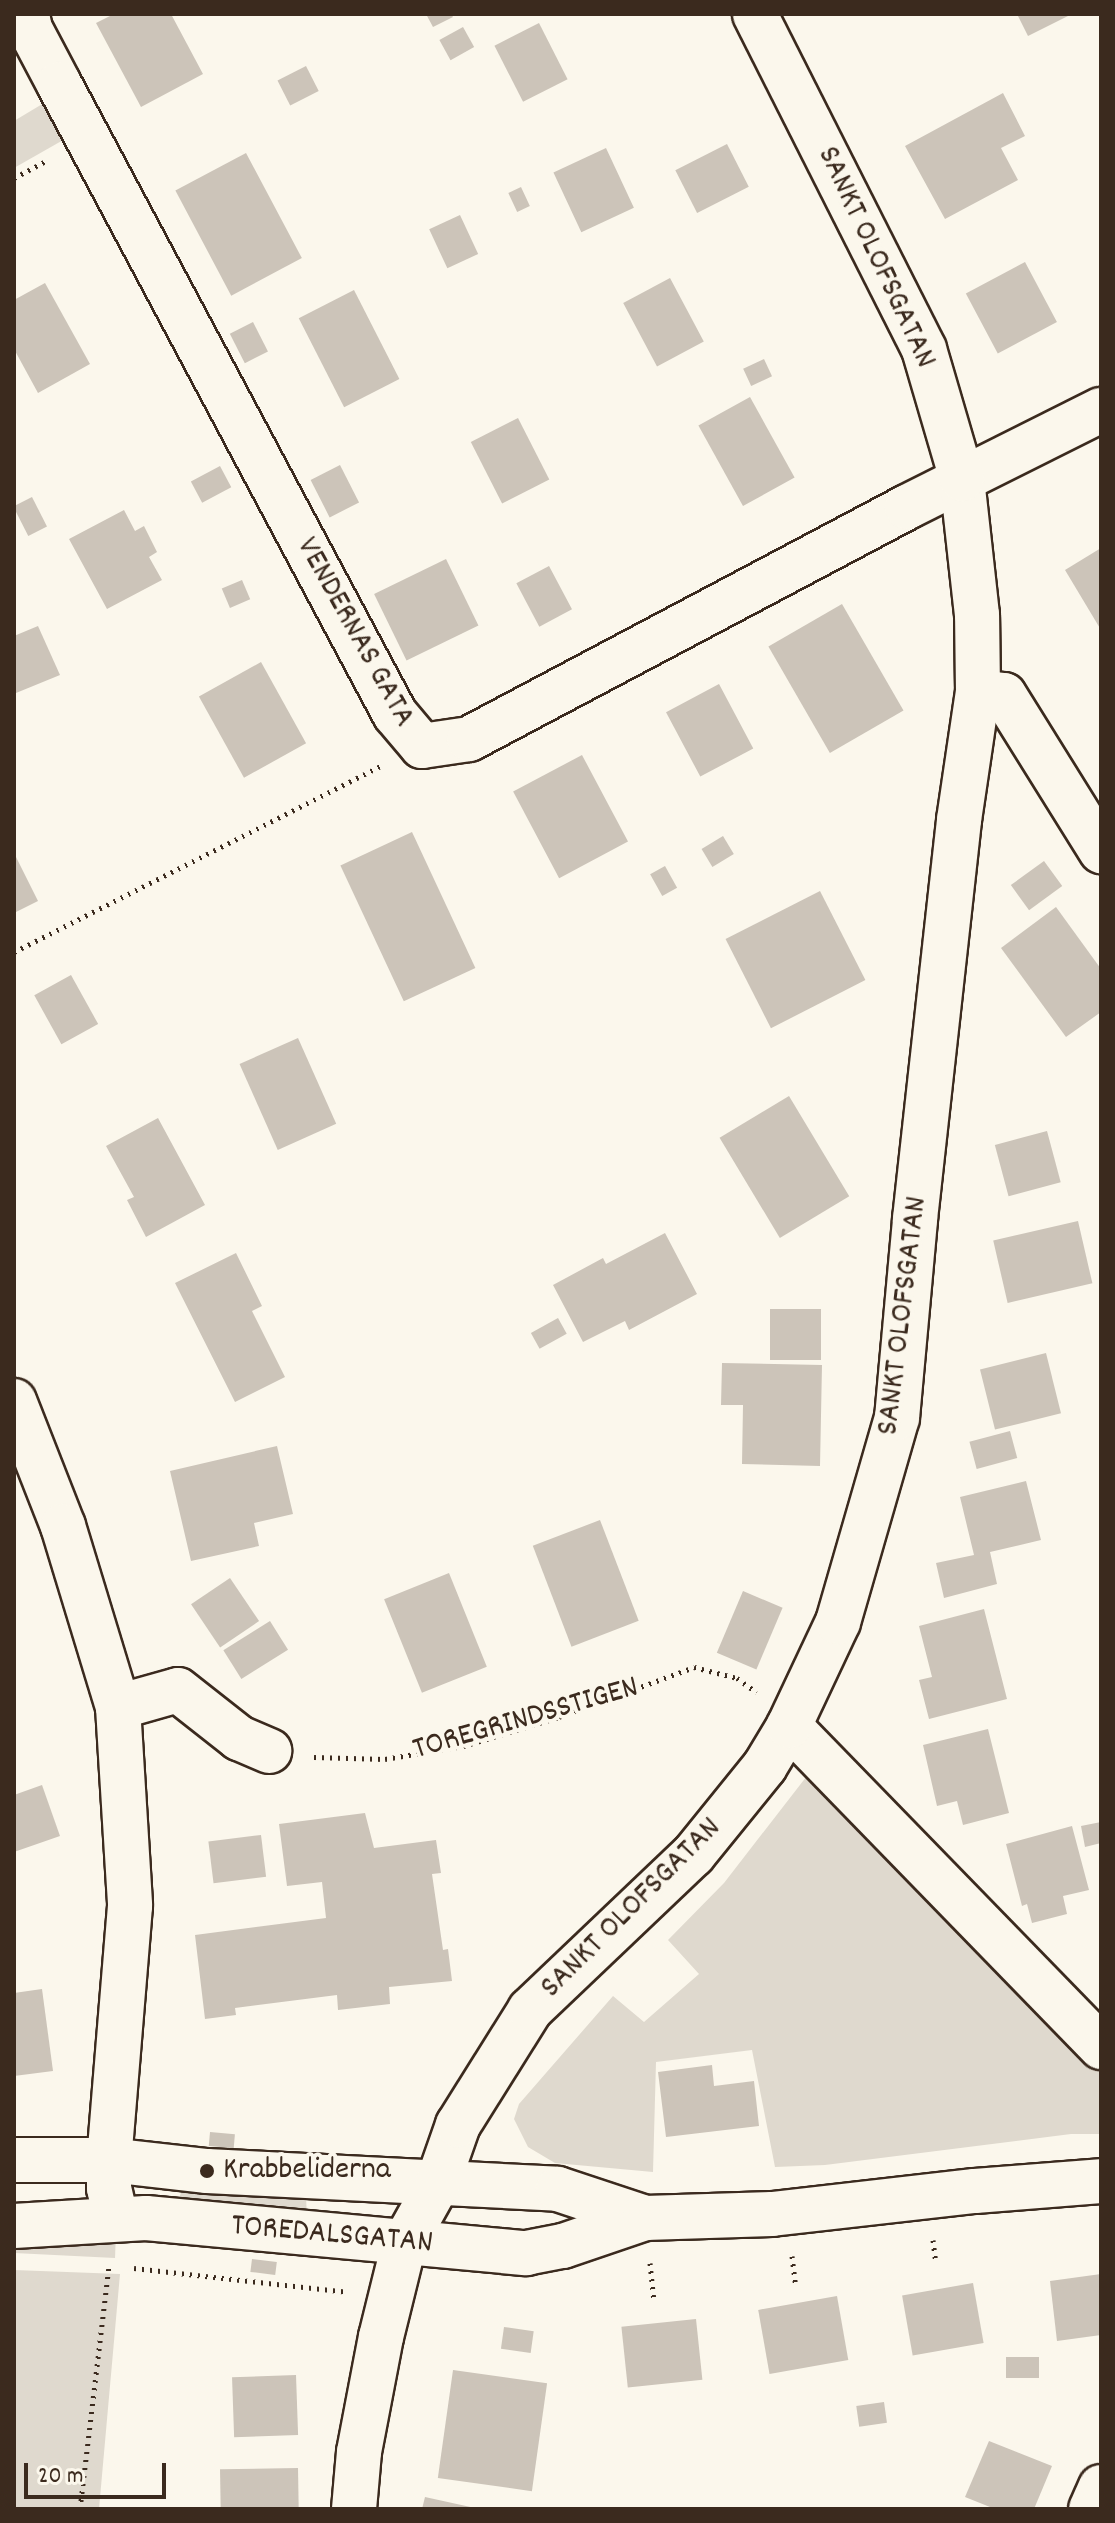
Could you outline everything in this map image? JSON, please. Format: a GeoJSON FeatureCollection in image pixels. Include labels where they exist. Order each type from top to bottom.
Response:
{"type":"FeatureCollection","features":[{"type":"Feature","properties":{"kind":"street","name":"VENDERNAS GATA"},"geometry":{"type":"LineString","coordinates":[[27,14],[30,29],[395,714],[422,746],[469,739],[962,479],[1101,410]]}},
{"type":"Feature","properties":{"kind":"street","name":"SANKT OLOFSGATAN"},"geometry":{"type":"LineString","coordinates":[[354,2509],[359,2452],[404,2244],[437,2185],[458,2125],[530,2010],[693,1855],[765,1766],[789,1726],[838,1622],[897,1418],[959,820],[978,692],[977,615],[962,479],[924,349],[755,14]]}},
{"type":"Feature","properties":{"kind":"street"},"geometry":{"type":"LineString","coordinates":[[978,692],[1004,695],[1101,851]]}},
{"type":"Feature","properties":{"kind":"street"},"geometry":{"type":"LineString","coordinates":[[14,1401],[63,1526],[118,1707],[130,1906],[109,2160],[109,2188],[116,2218]]}},
{"type":"Feature","properties":{"kind":"street"},"geometry":{"type":"LineString","coordinates":[[118,1707],[178,1690],[239,1738],[269,1751]]}},
{"type":"Feature","properties":{"kind":"street"},"geometry":{"type":"LineString","coordinates":[[789,1726],[1101,2047]]}},
{"type":"Feature","properties":{"kind":"street","name":"TOREDALSGATAN"},"geometry":{"type":"LineString","coordinates":[[14,2160],[45,2157],[109,2160],[207,2171],[558,2189],[645,2218]]}},
{"type":"Feature","properties":{"kind":"street","name":"TOREDALSGATAN"},"geometry":{"type":"LineString","coordinates":[[14,2226],[116,2218],[526,2253],[563,2246],[645,2218],[772,2214],[975,2191],[1101,2181]]}},
{"type":"Feature","properties":{"kind":"street"},"geometry":{"type":"LineString","coordinates":[[1091,2509],[1101,2487]]}},
{"type":"Feature","properties":{"kind":"path"},"geometry":{"type":"LineString","coordinates":[[14,952],[385,764]]}},
{"type":"Feature","properties":{"kind":"path","name":"TOREGRINDSSTIGEN"},"geometry":{"type":"LineString","coordinates":[[269,1751],[343,1760],[418,1755],[559,1717],[694,1667],[737,1678],[756,1692]]}},
{"type":"Feature","properties":{"kind":"path"},"geometry":{"type":"LineString","coordinates":[[93,2265],[392,2297]]}},
{"type":"Feature","properties":{"kind":"path"},"geometry":{"type":"LineString","coordinates":[[80,2509],[109,2266]]}},
{"type":"Feature","properties":{"kind":"shaded area"},"geometry":{"type":"Polygon","coordinates":[[[44,103],[65,139],[14,168],[14,121],[44,103]]]}},
{"type":"Feature","properties":{"kind":"shaded area"},"geometry":{"type":"Polygon","coordinates":[[[810,1772],[1101,2061],[1101,2134],[1071,2134],[825,2165],[775,2167],[752,2050],[656,2062],[653,2172],[555,2163],[528,2147],[514,2119],[519,2104],[613,1996],[644,2022],[699,1974],[668,1940],[724,1883],[810,1772]]]}},
{"type":"Feature","properties":{"kind":"shaded area"},"geometry":{"type":"Polygon","coordinates":[[[182,2190],[306,2197],[307,2218],[178,2201],[182,2190]]]}},
{"type":"Feature","properties":{"kind":"shaded area"},"geometry":{"type":"Polygon","coordinates":[[[116,2233],[115,2258],[14,2253],[14,2240],[116,2233]]]}},
{"type":"Feature","properties":{"kind":"shaded area"},"geometry":{"type":"Polygon","coordinates":[[[14,2270],[120,2274],[99,2509],[14,2509],[14,2270]]]}},
{"type":"Feature","properties":{"kind":"building"},"geometry":{"type":"Polygon","coordinates":[[[114,14],[171,14],[203,74],[141,107],[96,23],[114,14]]]}},
{"type":"Feature","properties":{"kind":"building"},"geometry":{"type":"Polygon","coordinates":[[[426,14],[451,14],[453,17],[433,27],[426,14]]]}},
{"type":"Feature","properties":{"kind":"building"},"geometry":{"type":"Polygon","coordinates":[[[1017,14],[1072,14],[1028,36],[1017,14]]]}},
{"type":"Feature","properties":{"kind":"building"},"geometry":{"type":"Polygon","coordinates":[[[539,23],[568,79],[523,102],[494,46],[539,23]]]}},
{"type":"Feature","properties":{"kind":"building"},"geometry":{"type":"Polygon","coordinates":[[[463,27],[474,47],[451,60],[439,40],[463,27]]]}},
{"type":"Feature","properties":{"kind":"building"},"geometry":{"type":"Polygon","coordinates":[[[306,66],[319,91],[290,105],[277,81],[306,66]]]}},
{"type":"Feature","properties":{"kind":"building"},"geometry":{"type":"Polygon","coordinates":[[[1003,93],[1025,136],[1001,148],[1018,180],[945,219],[905,146],[1003,93]]]}},
{"type":"Feature","properties":{"kind":"building"},"geometry":{"type":"Polygon","coordinates":[[[727,144],[749,187],[697,213],[675,170],[727,144]]]}},
{"type":"Feature","properties":{"kind":"building"},"geometry":{"type":"Polygon","coordinates":[[[606,148],[634,208],[581,232],[553,173],[606,148]]]}},
{"type":"Feature","properties":{"kind":"building"},"geometry":{"type":"Polygon","coordinates":[[[246,153],[302,258],[231,296],[175,191],[246,153]]]}},
{"type":"Feature","properties":{"kind":"building"},"geometry":{"type":"Polygon","coordinates":[[[521,187],[530,206],[517,212],[508,193],[521,187]]]}},
{"type":"Feature","properties":{"kind":"building"},"geometry":{"type":"Polygon","coordinates":[[[460,215],[478,254],[447,268],[429,229],[460,215]]]}},
{"type":"Feature","properties":{"kind":"building"},"geometry":{"type":"Polygon","coordinates":[[[1025,262],[1057,322],[998,353],[966,293],[1025,262]]]}},
{"type":"Feature","properties":{"kind":"building"},"geometry":{"type":"Polygon","coordinates":[[[670,278],[704,342],[657,366],[623,303],[670,278]]]}},
{"type":"Feature","properties":{"kind":"building"},"geometry":{"type":"Polygon","coordinates":[[[45,283],[90,364],[38,393],[14,349],[14,300],[45,283]]]}},
{"type":"Feature","properties":{"kind":"building"},"geometry":{"type":"Polygon","coordinates":[[[354,290],[399,379],[344,407],[299,318],[354,290]]]}},
{"type":"Feature","properties":{"kind":"building"},"geometry":{"type":"Polygon","coordinates":[[[253,322],[268,351],[245,363],[230,334],[253,322]]]}},
{"type":"Feature","properties":{"kind":"building"},"geometry":{"type":"Polygon","coordinates":[[[764,359],[772,376],[751,386],[743,369],[764,359]]]}},
{"type":"Feature","properties":{"kind":"building"},"geometry":{"type":"Polygon","coordinates":[[[750,397],[795,477],[743,506],[698,426],[750,397]]]}},
{"type":"Feature","properties":{"kind":"building"},"geometry":{"type":"Polygon","coordinates":[[[518,418],[549,479],[502,504],[471,442],[518,418]]]}},
{"type":"Feature","properties":{"kind":"building"},"geometry":{"type":"Polygon","coordinates":[[[340,465],[359,502],[330,517],[311,480],[340,465]]]}},
{"type":"Feature","properties":{"kind":"building"},"geometry":{"type":"Polygon","coordinates":[[[220,466],[231,487],[202,503],[191,481],[220,466]]]}},
{"type":"Feature","properties":{"kind":"building"},"geometry":{"type":"Polygon","coordinates":[[[32,497],[47,526],[28,536],[14,506],[32,497]]]}},
{"type":"Feature","properties":{"kind":"building"},"geometry":{"type":"Polygon","coordinates":[[[124,510],[135,531],[144,526],[157,552],[149,557],[162,580],[107,609],[69,539],[124,510]]]}},
{"type":"Feature","properties":{"kind":"building"},"geometry":{"type":"Polygon","coordinates":[[[1101,548],[1101,630],[1065,570],[1101,548]]]}},
{"type":"Feature","properties":{"kind":"building"},"geometry":{"type":"Polygon","coordinates":[[[446,559],[478,626],[407,661],[374,594],[446,559]]]}},
{"type":"Feature","properties":{"kind":"building"},"geometry":{"type":"Polygon","coordinates":[[[549,566],[572,609],[539,627],[516,583],[549,566]]]}},
{"type":"Feature","properties":{"kind":"building"},"geometry":{"type":"Polygon","coordinates":[[[242,580],[250,599],[230,608],[222,589],[242,580]]]}},
{"type":"Feature","properties":{"kind":"building"},"geometry":{"type":"Polygon","coordinates":[[[842,604],[904,711],[830,753],[768,646],[842,604]]]}},
{"type":"Feature","properties":{"kind":"building"},"geometry":{"type":"Polygon","coordinates":[[[38,626],[60,675],[16,693],[14,636],[38,626]]]}},
{"type":"Feature","properties":{"kind":"building"},"geometry":{"type":"Polygon","coordinates":[[[261,662],[306,743],[244,778],[199,696],[261,662]]]}},
{"type":"Feature","properties":{"kind":"building"},"geometry":{"type":"Polygon","coordinates":[[[719,684],[753,748],[700,777],[666,712],[719,684]]]}},
{"type":"Feature","properties":{"kind":"building"},"geometry":{"type":"Polygon","coordinates":[[[582,755],[628,842],[559,878],[513,792],[582,755]]]}},
{"type":"Feature","properties":{"kind":"building"},"geometry":{"type":"Polygon","coordinates":[[[412,832],[475,968],[404,1001],[340,865],[412,832]]]}},
{"type":"Feature","properties":{"kind":"building"},"geometry":{"type":"Polygon","coordinates":[[[723,836],[734,854],[712,867],[702,849],[723,836]]]}},
{"type":"Feature","properties":{"kind":"building"},"geometry":{"type":"Polygon","coordinates":[[[14,853],[38,901],[14,913],[14,853]]]}},
{"type":"Feature","properties":{"kind":"building"},"geometry":{"type":"Polygon","coordinates":[[[1044,861],[1062,886],[1029,910],[1011,885],[1044,861]]]}},
{"type":"Feature","properties":{"kind":"building"},"geometry":{"type":"Polygon","coordinates":[[[665,866],[677,888],[662,896],[650,874],[665,866]]]}},
{"type":"Feature","properties":{"kind":"building"},"geometry":{"type":"Polygon","coordinates":[[[820,891],[865,980],[771,1028],[726,939],[820,891]]]}},
{"type":"Feature","properties":{"kind":"building"},"geometry":{"type":"Polygon","coordinates":[[[1056,907],[1101,969],[1101,1012],[1066,1037],[1001,948],[1056,907]]]}},
{"type":"Feature","properties":{"kind":"building"},"geometry":{"type":"Polygon","coordinates":[[[71,975],[98,1024],[61,1044],[34,995],[71,975]]]}},
{"type":"Feature","properties":{"kind":"building"},"geometry":{"type":"Polygon","coordinates":[[[298,1038],[336,1124],[278,1150],[240,1064],[298,1038]]]}},
{"type":"Feature","properties":{"kind":"building"},"geometry":{"type":"Polygon","coordinates":[[[789,1096],[849,1196],[780,1238],[720,1138],[789,1096]]]}},
{"type":"Feature","properties":{"kind":"building"},"geometry":{"type":"Polygon","coordinates":[[[158,1118],[205,1205],[146,1237],[127,1200],[134,1197],[106,1146],[158,1118]]]}},
{"type":"Feature","properties":{"kind":"building"},"geometry":{"type":"Polygon","coordinates":[[[1047,1131],[1061,1182],[1009,1196],[995,1145],[1047,1131]]]}},
{"type":"Feature","properties":{"kind":"building"},"geometry":{"type":"Polygon","coordinates":[[[1078,1221],[1092,1283],[1008,1303],[993,1241],[1078,1221]]]}},
{"type":"Feature","properties":{"kind":"building"},"geometry":{"type":"Polygon","coordinates":[[[665,1233],[697,1294],[629,1330],[625,1321],[583,1342],[553,1285],[603,1258],[606,1264],[665,1233]]]}},
{"type":"Feature","properties":{"kind":"building"},"geometry":{"type":"Polygon","coordinates":[[[236,1253],[262,1306],[252,1311],[285,1377],[235,1402],[175,1283],[236,1253]]]}},
{"type":"Feature","properties":{"kind":"building"},"geometry":{"type":"Polygon","coordinates":[[[770,1309],[821,1309],[821,1360],[770,1360],[770,1309]]]}},
{"type":"Feature","properties":{"kind":"building"},"geometry":{"type":"Polygon","coordinates":[[[558,1318],[567,1334],[540,1349],[531,1333],[558,1318]]]}},
{"type":"Feature","properties":{"kind":"building"},"geometry":{"type":"Polygon","coordinates":[[[1046,1353],[1061,1413],[995,1430],[980,1369],[1046,1353]]]}},
{"type":"Feature","properties":{"kind":"building"},"geometry":{"type":"Polygon","coordinates":[[[722,1363],[822,1365],[820,1466],[742,1464],[743,1405],[721,1405],[722,1363]]]}},
{"type":"Feature","properties":{"kind":"building"},"geometry":{"type":"Polygon","coordinates":[[[1010,1431],[1017,1458],[977,1469],[969,1442],[1010,1431]]]}},
{"type":"Feature","properties":{"kind":"building"},"geometry":{"type":"Polygon","coordinates":[[[277,1446],[293,1514],[254,1523],[259,1546],[191,1561],[170,1471],[277,1446]]]}},
{"type":"Feature","properties":{"kind":"building"},"geometry":{"type":"Polygon","coordinates":[[[1026,1481],[1041,1540],[990,1552],[997,1584],[944,1598],[936,1563],[974,1555],[960,1497],[1026,1481]]]}},
{"type":"Feature","properties":{"kind":"building"},"geometry":{"type":"Polygon","coordinates":[[[600,1520],[639,1621],[571,1647],[533,1546],[600,1520]]]}},
{"type":"Feature","properties":{"kind":"building"},"geometry":{"type":"Polygon","coordinates":[[[449,1573],[487,1667],[422,1693],[384,1599],[449,1573]]]}},
{"type":"Feature","properties":{"kind":"building"},"geometry":{"type":"Polygon","coordinates":[[[230,1578],[259,1621],[220,1647],[191,1604],[230,1578]]]}},
{"type":"Feature","properties":{"kind":"building"},"geometry":{"type":"Polygon","coordinates":[[[743,1591],[783,1608],[756,1669],[717,1653],[743,1591]]]}},
{"type":"Feature","properties":{"kind":"building"},"geometry":{"type":"Polygon","coordinates":[[[984,1609],[1007,1699],[929,1719],[919,1680],[932,1677],[919,1626],[984,1609]]]}},
{"type":"Feature","properties":{"kind":"building"},"geometry":{"type":"Polygon","coordinates":[[[270,1621],[288,1650],[241,1679],[223,1650],[270,1621]]]}},
{"type":"Feature","properties":{"kind":"building"},"geometry":{"type":"Polygon","coordinates":[[[988,1729],[1009,1813],[963,1825],[957,1801],[937,1806],[923,1745],[988,1729]]]}},
{"type":"Feature","properties":{"kind":"building"},"geometry":{"type":"Polygon","coordinates":[[[42,1785],[60,1836],[14,1852],[14,1795],[42,1785]]]}},
{"type":"Feature","properties":{"kind":"building"},"geometry":{"type":"Polygon","coordinates":[[[365,1813],[374,1848],[436,1840],[441,1873],[432,1874],[443,1950],[448,1949],[452,1981],[389,1987],[390,2004],[338,2010],[337,1995],[235,2008],[236,2015],[205,2019],[195,1935],[326,1918],[322,1882],[287,1886],[279,1824],[365,1813]]]}},
{"type":"Feature","properties":{"kind":"building"},"geometry":{"type":"Polygon","coordinates":[[[1101,1822],[1101,1843],[1085,1847],[1081,1826],[1101,1822]]]}},
{"type":"Feature","properties":{"kind":"building"},"geometry":{"type":"Polygon","coordinates":[[[1072,1826],[1089,1890],[1063,1896],[1067,1914],[1032,1923],[1027,1904],[1022,1906],[1006,1844],[1072,1826]]]}},
{"type":"Feature","properties":{"kind":"building"},"geometry":{"type":"Polygon","coordinates":[[[261,1835],[266,1877],[214,1883],[208,1841],[261,1835]]]}},
{"type":"Feature","properties":{"kind":"building"},"geometry":{"type":"Polygon","coordinates":[[[42,1989],[53,2071],[14,2076],[14,1993],[42,1989]]]}},
{"type":"Feature","properties":{"kind":"building"},"geometry":{"type":"Polygon","coordinates":[[[712,2065],[714,2086],[754,2081],[759,2126],[666,2137],[658,2072],[712,2065]]]}},
{"type":"Feature","properties":{"kind":"building"},"geometry":{"type":"Polygon","coordinates":[[[210,2132],[235,2134],[234,2148],[209,2146],[210,2132]]]}},
{"type":"Feature","properties":{"kind":"building"},"geometry":{"type":"Polygon","coordinates":[[[252,2259],[277,2262],[275,2275],[250,2272],[252,2259]]]}},
{"type":"Feature","properties":{"kind":"building"},"geometry":{"type":"Polygon","coordinates":[[[1101,2274],[1101,2335],[1057,2341],[1050,2281],[1101,2274]]]}},
{"type":"Feature","properties":{"kind":"building"},"geometry":{"type":"Polygon","coordinates":[[[973,2283],[984,2343],[913,2356],[902,2296],[973,2283]]]}},
{"type":"Feature","properties":{"kind":"building"},"geometry":{"type":"Polygon","coordinates":[[[837,2296],[848,2360],[770,2374],[758,2310],[837,2296]]]}},
{"type":"Feature","properties":{"kind":"building"},"geometry":{"type":"Polygon","coordinates":[[[696,2319],[702,2380],[628,2388],[621,2327],[696,2319]]]}},
{"type":"Feature","properties":{"kind":"building"},"geometry":{"type":"Polygon","coordinates":[[[504,2327],[534,2331],[531,2353],[501,2349],[504,2327]]]}},
{"type":"Feature","properties":{"kind":"building"},"geometry":{"type":"Polygon","coordinates":[[[1006,2357],[1039,2357],[1039,2378],[1006,2378],[1006,2357]]]}},
{"type":"Feature","properties":{"kind":"building"},"geometry":{"type":"Polygon","coordinates":[[[453,2370],[547,2383],[532,2491],[438,2478],[453,2370]]]}},
{"type":"Feature","properties":{"kind":"building"},"geometry":{"type":"Polygon","coordinates":[[[296,2375],[298,2435],[234,2437],[232,2377],[296,2375]]]}},
{"type":"Feature","properties":{"kind":"building"},"geometry":{"type":"Polygon","coordinates":[[[884,2402],[887,2423],[859,2427],[856,2406],[884,2402]]]}},
{"type":"Feature","properties":{"kind":"building"},"geometry":{"type":"Polygon","coordinates":[[[989,2441],[1052,2466],[1034,2509],[995,2509],[965,2497],[989,2441]]]}},
{"type":"Feature","properties":{"kind":"building"},"geometry":{"type":"Polygon","coordinates":[[[298,2468],[299,2509],[221,2509],[220,2469],[298,2468]]]}},
{"type":"Feature","properties":{"kind":"building"},"geometry":{"type":"Polygon","coordinates":[[[425,2497],[475,2508],[475,2509],[422,2509],[425,2497]]]}},
{"type":"Feature","properties":{"kind":"place","name":"Krabbeliderna"},"geometry":{"type":"Point","coordinates":[207,2171]}}]}
